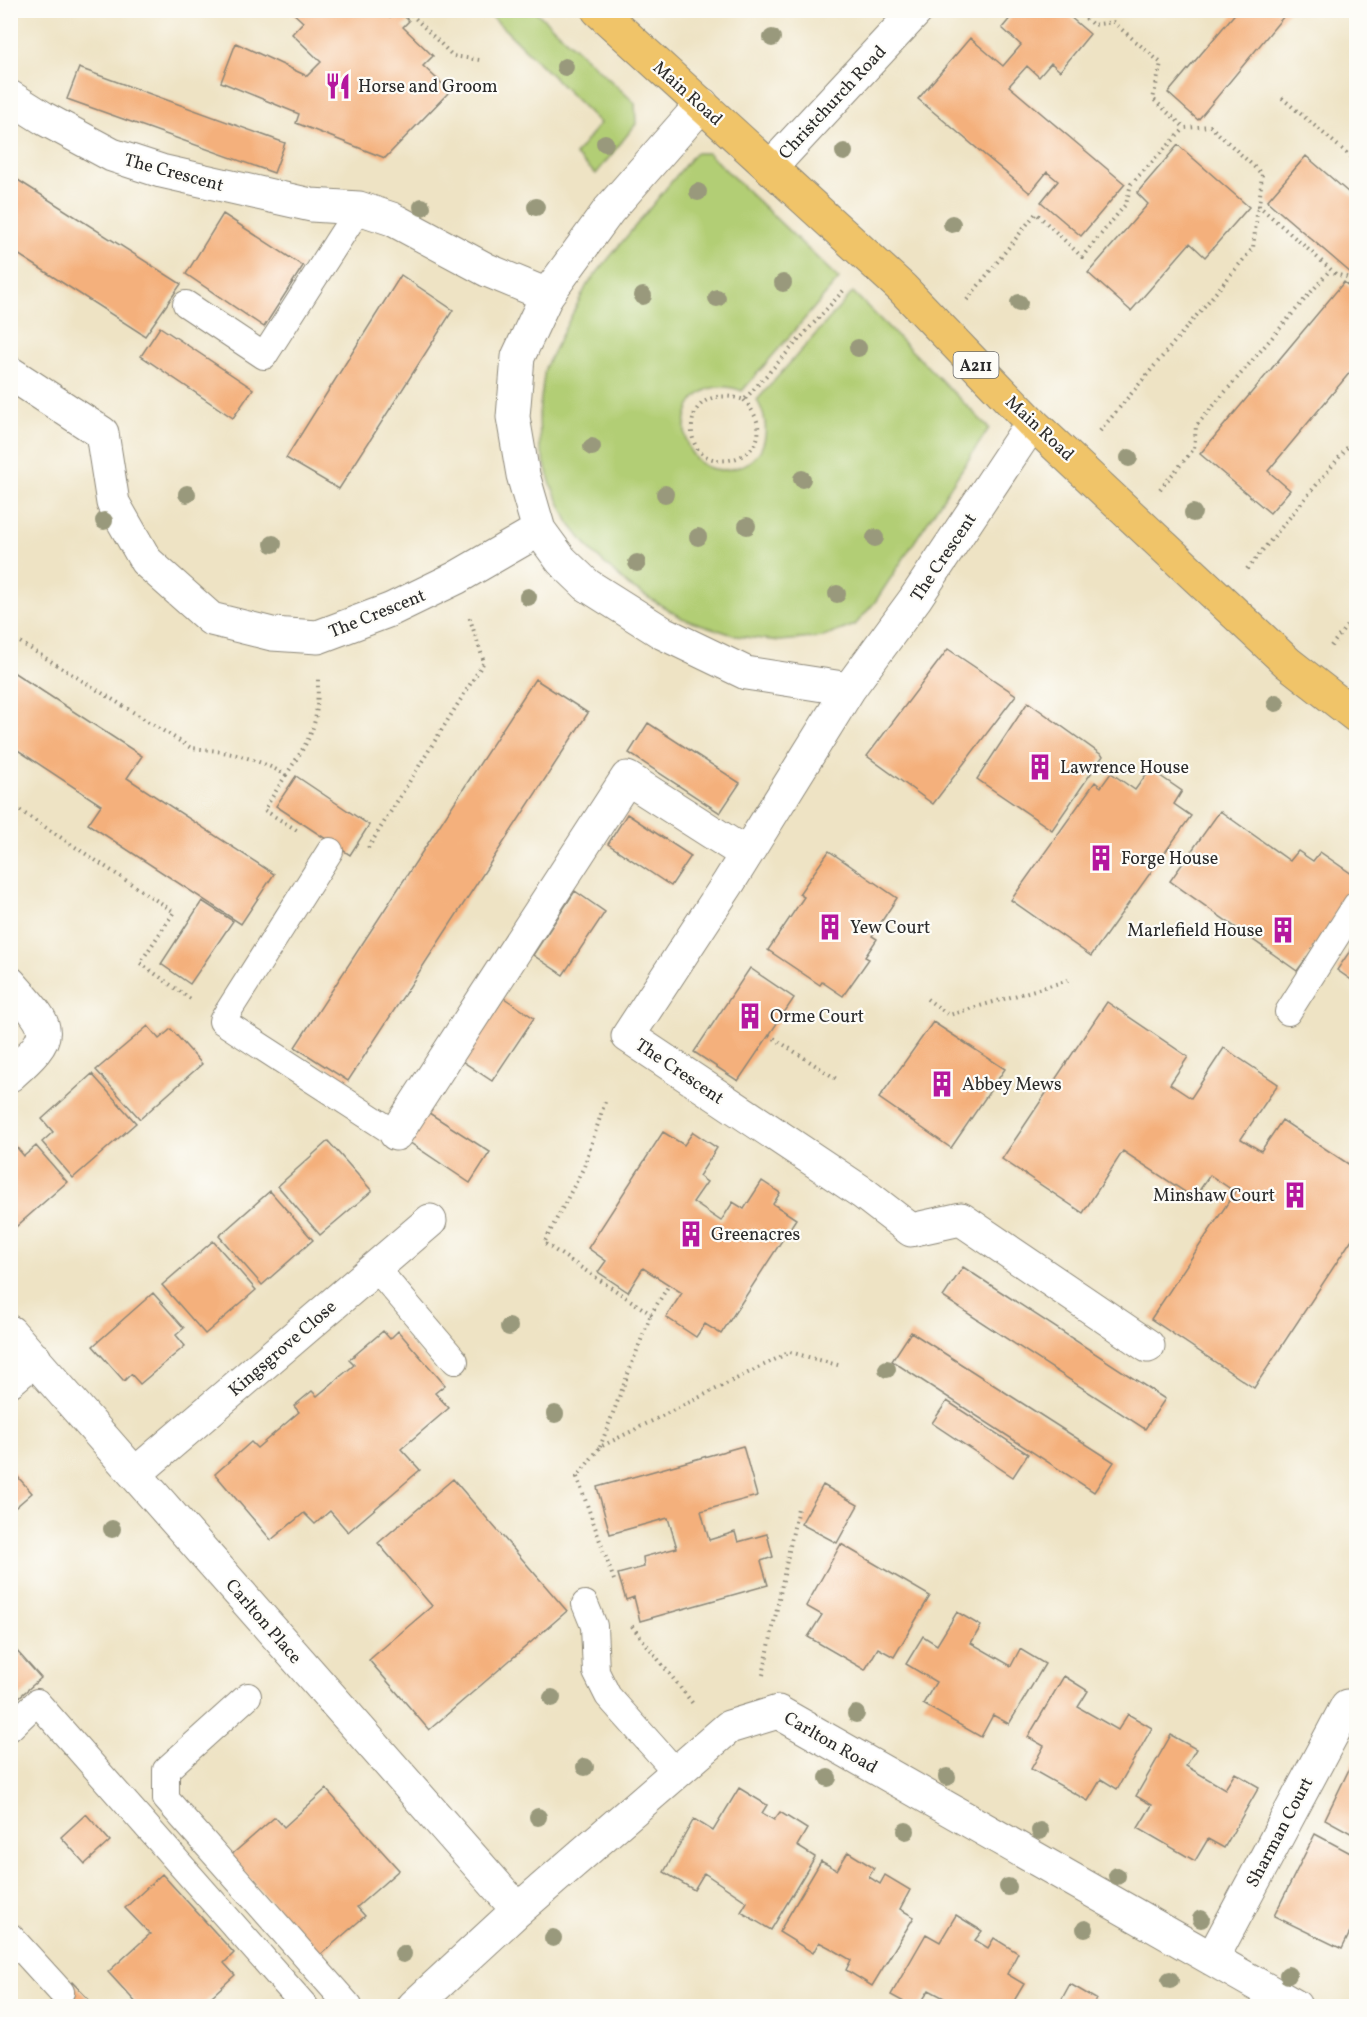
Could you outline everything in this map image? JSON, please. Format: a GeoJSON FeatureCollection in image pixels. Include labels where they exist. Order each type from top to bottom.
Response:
{"type":"FeatureCollection","features":[{"type":"Feature","properties":{"kind":"main road","name":"Main Road"},"geometry":{"type":"LineString","coordinates":[[598,10],[902,288],[1032,423],[1288,663],[1356,716]]}},
{"type":"Feature","properties":{"kind":"street","name":"Christchurch Road"},"geometry":{"type":"LineString","coordinates":[[771,167],[917,10]]}},
{"type":"Feature","properties":{"kind":"street","name":"The Crescent"},"geometry":{"type":"LineString","coordinates":[[10,97],[45,119],[112,155],[160,171],[311,205],[359,208],[392,219],[487,270],[547,295]]}},
{"type":"Feature","properties":{"kind":"street"},"geometry":{"type":"LineString","coordinates":[[702,104],[609,210],[547,295],[518,357],[513,417],[523,475],[539,530],[561,560],[587,585],[663,633],[746,673],[849,689]]}},
{"type":"Feature","properties":{"kind":"street","name":"The Crescent"},"geometry":{"type":"LineString","coordinates":[[10,373],[102,433],[113,503],[146,561],[211,619],[272,634],[318,636],[390,610],[456,578],[539,530]]}},
{"type":"Feature","properties":{"kind":"street","name":"The Crescent"},"geometry":{"type":"LineString","coordinates":[[1032,423],[915,599],[849,689],[628,1036],[863,1193],[911,1230],[961,1219],[1148,1346]]}},
{"type":"Feature","properties":{"kind":"street"},"geometry":{"type":"LineString","coordinates":[[396,1134],[627,778],[746,854]]}},
{"type":"Feature","properties":{"kind":"street"},"geometry":{"type":"LineString","coordinates":[[10,983],[43,1026],[44,1039],[37,1051],[10,1075]]}},
{"type":"Feature","properties":{"kind":"street","name":"Kingsgrove Close"},"geometry":{"type":"LineString","coordinates":[[135,1474],[430,1221]]}},
{"type":"Feature","properties":{"kind":"street","name":"Carlton Place"},"geometry":{"type":"LineString","coordinates":[[10,1332],[518,1910]]}},
{"type":"Feature","properties":{"kind":"street"},"geometry":{"type":"LineString","coordinates":[[10,1380],[35,1359]]}},
{"type":"Feature","properties":{"kind":"street","name":"Sharman Court"},"geometry":{"type":"LineString","coordinates":[[1212,1959],[1347,1706]]}},
{"type":"Feature","properties":{"kind":"street","name":"Carlton Road"},"geometry":{"type":"LineString","coordinates":[[414,2007],[518,1910],[729,1727],[778,1712],[1295,2007]]}},
{"type":"Feature","properties":{"kind":"lane"},"geometry":{"type":"LineString","coordinates":[[186,304],[264,356],[359,208]]}},
{"type":"Feature","properties":{"kind":"lane"},"geometry":{"type":"LineString","coordinates":[[330,851],[222,1022],[396,1134]]}},
{"type":"Feature","properties":{"kind":"lane"},"geometry":{"type":"LineString","coordinates":[[1288,1012],[1356,905]]}},
{"type":"Feature","properties":{"kind":"lane"},"geometry":{"type":"LineString","coordinates":[[376,1268],[455,1360]]}},
{"type":"Feature","properties":{"kind":"lane"},"geometry":{"type":"LineString","coordinates":[[585,1605],[594,1626],[596,1672],[608,1696],[676,1772]]}},
{"type":"Feature","properties":{"kind":"lane"},"geometry":{"type":"LineString","coordinates":[[248,1696],[166,1770],[166,1799],[349,2007]]}},
{"type":"Feature","properties":{"kind":"lane"},"geometry":{"type":"LineString","coordinates":[[10,1728],[38,1702],[305,2007]]}},
{"type":"Feature","properties":{"kind":"lane"},"geometry":{"type":"LineString","coordinates":[[10,1936],[62,1992]]}},
{"type":"Feature","properties":{"kind":"path"},"geometry":{"type":"LineString","coordinates":[[406,10],[453,56],[480,60]]}},
{"type":"Feature","properties":{"kind":"path"},"geometry":{"type":"LineString","coordinates":[[1077,10],[1093,25],[1113,22],[1161,63],[1153,99],[1185,128]]}},
{"type":"Feature","properties":{"kind":"path"},"geometry":{"type":"LineString","coordinates":[[1282,98],[1356,161]]}},
{"type":"Feature","properties":{"kind":"path"},"geometry":{"type":"LineString","coordinates":[[942,331],[1036,213],[1082,257],[1126,204],[1131,184],[1185,128],[1210,126],[1262,174],[1253,248],[1075,461]]}},
{"type":"Feature","properties":{"kind":"path"},"geometry":{"type":"LineString","coordinates":[[1259,206],[1330,270],[1356,280]]}},
{"type":"Feature","properties":{"kind":"path"},"geometry":{"type":"LineString","coordinates":[[1135,519],[1194,449],[1196,426],[1330,270]]}},
{"type":"Feature","properties":{"kind":"path"},"geometry":{"type":"LineString","coordinates":[[744,400],[836,299]]}},
{"type":"Feature","properties":{"kind":"path"},"geometry":{"type":"LineString","coordinates":[[722,394],[744,400],[757,418],[758,429],[751,450],[732,461],[721,461],[701,452],[691,433],[695,411],[702,403],[722,394]]}},
{"type":"Feature","properties":{"kind":"path"},"geometry":{"type":"LineString","coordinates":[[1222,600],[1356,437]]}},
{"type":"Feature","properties":{"kind":"path"},"geometry":{"type":"LineString","coordinates":[[362,858],[484,662],[456,578]]}},
{"type":"Feature","properties":{"kind":"path"},"geometry":{"type":"LineString","coordinates":[[10,636],[191,748],[226,751],[264,762],[286,775]]}},
{"type":"Feature","properties":{"kind":"path"},"geometry":{"type":"LineString","coordinates":[[318,636],[318,710],[313,735],[264,810],[330,851]]}},
{"type":"Feature","properties":{"kind":"path"},"geometry":{"type":"LineString","coordinates":[[10,804],[174,912],[140,963],[222,1022]]}},
{"type":"Feature","properties":{"kind":"path"},"geometry":{"type":"LineString","coordinates":[[927,999],[949,1015],[1070,980]]}},
{"type":"Feature","properties":{"kind":"path"},"geometry":{"type":"LineString","coordinates":[[769,1035],[838,1080]]}},
{"type":"Feature","properties":{"kind":"path"},"geometry":{"type":"LineString","coordinates":[[605,1102],[584,1167],[544,1243],[651,1314]]}},
{"type":"Feature","properties":{"kind":"path"},"geometry":{"type":"LineString","coordinates":[[615,1583],[577,1477],[600,1447],[651,1314],[669,1285]]}},
{"type":"Feature","properties":{"kind":"path"},"geometry":{"type":"LineString","coordinates":[[600,1447],[790,1352],[841,1366]]}},
{"type":"Feature","properties":{"kind":"path"},"geometry":{"type":"LineString","coordinates":[[753,1720],[798,1508]]}},
{"type":"Feature","properties":{"kind":"path"},"geometry":{"type":"LineString","coordinates":[[630,1625],[718,1737]]}},
{"type":"Feature","properties":{"kind":"green space"},"geometry":{"type":"Polygon","coordinates":[[[486,11],[535,11],[635,103],[636,124],[596,174],[575,155],[600,123],[486,11]]]}},
{"type":"Feature","properties":{"kind":"green space"},"geometry":{"type":"Polygon","coordinates":[[[695,153],[708,153],[839,279],[742,391],[718,387],[701,393],[690,407],[685,424],[687,442],[695,458],[710,468],[731,469],[752,460],[761,449],[766,430],[763,412],[757,400],[853,292],[989,428],[875,602],[855,625],[823,637],[780,641],[736,636],[682,618],[629,586],[591,551],[569,523],[551,485],[540,447],[539,413],[545,368],[587,285],[695,153]]]}},
{"type":"Feature","properties":{"kind":"building","name":"Horse and Groom"},"geometry":{"type":"Polygon","coordinates":[[[290,10],[383,10],[390,17],[398,10],[409,21],[403,27],[433,56],[423,66],[450,91],[385,158],[296,123],[299,114],[221,82],[236,43],[307,76],[321,62],[292,34],[303,22],[290,10]]]}},
{"type":"Feature","properties":{"kind":"building"},"geometry":{"type":"Polygon","coordinates":[[[1017,10],[1062,10],[1090,34],[1060,71],[1051,63],[1039,77],[1027,66],[1009,86],[1125,184],[1081,236],[1041,202],[1058,181],[1047,172],[1030,193],[918,99],[970,38],[1003,66],[1021,45],[1002,28],[1017,10]]]}},
{"type":"Feature","properties":{"kind":"building"},"geometry":{"type":"Polygon","coordinates":[[[1238,10],[1289,10],[1198,120],[1168,93],[1238,10]]]}},
{"type":"Feature","properties":{"kind":"building"},"geometry":{"type":"Polygon","coordinates":[[[79,68],[285,143],[274,173],[67,99],[79,68]]]}},
{"type":"Feature","properties":{"kind":"building"},"geometry":{"type":"Polygon","coordinates":[[[1178,145],[1249,207],[1205,257],[1190,243],[1131,311],[1088,273],[1148,204],[1137,193],[1178,145]]]}},
{"type":"Feature","properties":{"kind":"building"},"geometry":{"type":"Polygon","coordinates":[[[1306,156],[1356,199],[1356,269],[1352,274],[1267,201],[1306,156]]]}},
{"type":"Feature","properties":{"kind":"building"},"geometry":{"type":"Polygon","coordinates":[[[10,175],[181,284],[145,336],[10,249],[10,175]]]}},
{"type":"Feature","properties":{"kind":"building"},"geometry":{"type":"Polygon","coordinates":[[[223,214],[303,266],[264,327],[186,274],[223,214]]]}},
{"type":"Feature","properties":{"kind":"building"},"geometry":{"type":"Polygon","coordinates":[[[401,275],[453,310],[339,489],[286,458],[401,275]]]}},
{"type":"Feature","properties":{"kind":"building"},"geometry":{"type":"Polygon","coordinates":[[[1344,282],[1356,293],[1356,365],[1268,471],[1290,490],[1270,513],[1200,454],[1344,282]]]}},
{"type":"Feature","properties":{"kind":"building"},"geometry":{"type":"Polygon","coordinates":[[[160,327],[253,389],[233,418],[141,356],[160,327]]]}},
{"type":"Feature","properties":{"kind":"building"},"geometry":{"type":"Polygon","coordinates":[[[948,649],[1016,695],[933,804],[867,756],[948,649]]]}},
{"type":"Feature","properties":{"kind":"building"},"geometry":{"type":"Polygon","coordinates":[[[10,670],[142,756],[127,778],[274,874],[241,924],[88,824],[101,805],[10,745],[10,670]]]}},
{"type":"Feature","properties":{"kind":"building"},"geometry":{"type":"Polygon","coordinates":[[[535,679],[588,713],[348,1081],[295,1047],[535,679]]]}},
{"type":"Feature","properties":{"kind":"building","name":"Lawrence House"},"geometry":{"type":"Polygon","coordinates":[[[1028,702],[1103,756],[1052,830],[977,779],[1028,702]]]}},
{"type":"Feature","properties":{"kind":"building"},"geometry":{"type":"Polygon","coordinates":[[[648,723],[740,783],[720,813],[629,753],[648,723]]]}},
{"type":"Feature","properties":{"kind":"building","name":"Forge House"},"geometry":{"type":"Polygon","coordinates":[[[1150,769],[1182,791],[1174,804],[1191,816],[1091,956],[1011,900],[1095,782],[1101,787],[1111,773],[1135,790],[1150,769]]]}},
{"type":"Feature","properties":{"kind":"building"},"geometry":{"type":"Polygon","coordinates":[[[296,776],[369,825],[350,855],[276,806],[296,776]]]}},
{"type":"Feature","properties":{"kind":"building","name":"Marlefield House"},"geometry":{"type":"Polygon","coordinates":[[[1220,811],[1290,861],[1298,851],[1313,861],[1320,852],[1356,877],[1356,889],[1297,971],[1170,881],[1220,811]]]}},
{"type":"Feature","properties":{"kind":"building"},"geometry":{"type":"Polygon","coordinates":[[[627,814],[691,856],[671,886],[608,844],[627,814]]]}},
{"type":"Feature","properties":{"kind":"building","name":"Yew Court"},"geometry":{"type":"Polygon","coordinates":[[[829,851],[897,898],[872,936],[877,939],[865,957],[869,959],[843,996],[822,982],[820,985],[768,950],[804,897],[799,894],[829,851]]]}},
{"type":"Feature","properties":{"kind":"building"},"geometry":{"type":"Polygon","coordinates":[[[575,891],[605,912],[563,975],[533,955],[575,891]]]}},
{"type":"Feature","properties":{"kind":"building"},"geometry":{"type":"Polygon","coordinates":[[[202,901],[233,921],[190,984],[161,964],[202,901]]]}},
{"type":"Feature","properties":{"kind":"building"},"geometry":{"type":"Polygon","coordinates":[[[1356,942],[1356,983],[1337,970],[1356,942]]]}},
{"type":"Feature","properties":{"kind":"building","name":"Orme Court"},"geometry":{"type":"Polygon","coordinates":[[[750,968],[794,998],[738,1081],[694,1052],[750,968]]]}},
{"type":"Feature","properties":{"kind":"building"},"geometry":{"type":"Polygon","coordinates":[[[504,998],[534,1018],[492,1081],[462,1061],[504,998]]]}},
{"type":"Feature","properties":{"kind":"building","name":"Minshaw Court"},"geometry":{"type":"Polygon","coordinates":[[[1107,1002],[1188,1057],[1170,1084],[1191,1098],[1224,1048],[1278,1084],[1241,1139],[1261,1151],[1282,1120],[1356,1169],[1356,1233],[1254,1388],[1151,1319],[1235,1192],[1210,1175],[1194,1198],[1123,1151],[1083,1213],[1002,1159],[1107,1002]]]}},
{"type":"Feature","properties":{"kind":"building","name":"Abbey Mews"},"geometry":{"type":"Polygon","coordinates":[[[933,1022],[1005,1069],[951,1148],[879,1098],[933,1022]]]}},
{"type":"Feature","properties":{"kind":"building"},"geometry":{"type":"Polygon","coordinates":[[[148,1026],[159,1039],[171,1029],[202,1064],[140,1119],[96,1070],[148,1026]]]}},
{"type":"Feature","properties":{"kind":"building"},"geometry":{"type":"Polygon","coordinates":[[[92,1074],[136,1123],[73,1178],[42,1142],[53,1132],[42,1119],[92,1074]]]}},
{"type":"Feature","properties":{"kind":"building"},"geometry":{"type":"Polygon","coordinates":[[[426,1111],[490,1152],[470,1183],[406,1140],[426,1111]]]}},
{"type":"Feature","properties":{"kind":"building","name":"Greenacres"},"geometry":{"type":"Polygon","coordinates":[[[663,1132],[684,1145],[693,1132],[717,1148],[699,1176],[707,1182],[693,1202],[721,1221],[733,1202],[744,1209],[762,1181],[780,1193],[773,1204],[796,1219],[721,1334],[705,1324],[696,1337],[666,1317],[682,1293],[643,1268],[628,1292],[598,1272],[606,1261],[588,1248],[663,1132]]]}},
{"type":"Feature","properties":{"kind":"building"},"geometry":{"type":"Polygon","coordinates":[[[328,1141],[372,1191],[320,1235],[278,1186],[328,1141]]]}},
{"type":"Feature","properties":{"kind":"building"},"geometry":{"type":"Polygon","coordinates":[[[13,1143],[24,1156],[36,1146],[67,1182],[10,1232],[13,1143]]]}},
{"type":"Feature","properties":{"kind":"building"},"geometry":{"type":"Polygon","coordinates":[[[270,1191],[313,1240],[262,1285],[219,1236],[270,1191]]]}},
{"type":"Feature","properties":{"kind":"building"},"geometry":{"type":"Polygon","coordinates":[[[213,1241],[256,1290],[205,1334],[162,1285],[213,1241]]]}},
{"type":"Feature","properties":{"kind":"building"},"geometry":{"type":"Polygon","coordinates":[[[963,1267],[1165,1399],[1145,1429],[943,1297],[963,1267]]]}},
{"type":"Feature","properties":{"kind":"building"},"geometry":{"type":"Polygon","coordinates":[[[153,1293],[184,1328],[176,1335],[185,1346],[140,1384],[131,1374],[124,1381],[93,1346],[153,1293]]]}},
{"type":"Feature","properties":{"kind":"building"},"geometry":{"type":"Polygon","coordinates":[[[383,1331],[390,1339],[398,1331],[445,1385],[435,1393],[449,1408],[401,1449],[420,1470],[348,1532],[330,1511],[315,1524],[304,1513],[271,1540],[215,1474],[251,1442],[257,1448],[299,1412],[294,1406],[312,1391],[317,1396],[354,1365],[349,1360],[383,1331]]]}},
{"type":"Feature","properties":{"kind":"building"},"geometry":{"type":"Polygon","coordinates":[[[911,1332],[1114,1462],[1094,1492],[892,1361],[911,1332]]]}},
{"type":"Feature","properties":{"kind":"building"},"geometry":{"type":"Polygon","coordinates":[[[947,1401],[1028,1454],[1013,1477],[932,1423],[947,1401]]]}},
{"type":"Feature","properties":{"kind":"building"},"geometry":{"type":"Polygon","coordinates":[[[743,1446],[757,1496],[701,1511],[709,1540],[735,1532],[738,1542],[767,1534],[773,1557],[761,1561],[768,1585],[640,1621],[634,1597],[626,1600],[618,1574],[644,1567],[643,1557],[677,1548],[668,1518],[610,1534],[597,1487],[743,1446]]]}},
{"type":"Feature","properties":{"kind":"building"},"geometry":{"type":"Polygon","coordinates":[[[10,1468],[32,1493],[10,1512],[10,1468]]]}},
{"type":"Feature","properties":{"kind":"building"},"geometry":{"type":"Polygon","coordinates":[[[453,1479],[567,1611],[429,1730],[369,1660],[432,1606],[378,1543],[453,1479]]]}},
{"type":"Feature","properties":{"kind":"building"},"geometry":{"type":"Polygon","coordinates":[[[823,1485],[858,1505],[837,1543],[801,1524],[823,1485]]]}},
{"type":"Feature","properties":{"kind":"building"},"geometry":{"type":"Polygon","coordinates":[[[841,1544],[930,1596],[894,1657],[878,1648],[865,1670],[808,1637],[822,1615],[806,1606],[841,1544]]]}},
{"type":"Feature","properties":{"kind":"building"},"geometry":{"type":"Polygon","coordinates":[[[957,1612],[981,1626],[971,1643],[1011,1666],[1020,1649],[1045,1664],[1009,1724],[993,1715],[981,1737],[923,1704],[936,1682],[906,1664],[923,1636],[937,1645],[957,1612]]]}},
{"type":"Feature","properties":{"kind":"building"},"geometry":{"type":"Polygon","coordinates":[[[15,1649],[41,1678],[10,1705],[10,1653],[15,1649]]]}},
{"type":"Feature","properties":{"kind":"building"},"geometry":{"type":"Polygon","coordinates":[[[1064,1676],[1088,1691],[1078,1707],[1118,1730],[1128,1714],[1152,1728],[1117,1789],[1101,1779],[1088,1801],[1031,1769],[1044,1746],[1028,1737],[1064,1676]]]}},
{"type":"Feature","properties":{"kind":"building"},"geometry":{"type":"Polygon","coordinates":[[[1171,1735],[1196,1749],[1186,1766],[1225,1789],[1235,1773],[1259,1787],[1224,1848],[1208,1839],[1195,1861],[1138,1828],[1152,1805],[1136,1796],[1171,1735]]]}},
{"type":"Feature","properties":{"kind":"building"},"geometry":{"type":"Polygon","coordinates":[[[1356,1755],[1356,1836],[1325,1819],[1356,1755]]]}},
{"type":"Feature","properties":{"kind":"building"},"geometry":{"type":"Polygon","coordinates":[[[739,1788],[767,1805],[762,1813],[774,1820],[780,1812],[807,1829],[797,1846],[815,1857],[771,1930],[741,1912],[747,1902],[704,1873],[694,1890],[664,1872],[694,1819],[713,1831],[739,1788]]]}},
{"type":"Feature","properties":{"kind":"building"},"geometry":{"type":"Polygon","coordinates":[[[326,1789],[399,1870],[357,1907],[365,1916],[319,1956],[230,1856],[275,1817],[284,1827],[326,1789]]]}},
{"type":"Feature","properties":{"kind":"building"},"geometry":{"type":"Polygon","coordinates":[[[86,1814],[110,1841],[85,1864],[61,1837],[86,1814]]]}},
{"type":"Feature","properties":{"kind":"building"},"geometry":{"type":"Polygon","coordinates":[[[1315,1834],[1356,1856],[1356,1920],[1342,1949],[1274,1916],[1315,1834]]]}},
{"type":"Feature","properties":{"kind":"building"},"geometry":{"type":"Polygon","coordinates":[[[848,1852],[874,1868],[869,1877],[880,1884],[885,1875],[910,1890],[900,1909],[914,1917],[872,1986],[846,1970],[851,1960],[834,1950],[819,1942],[813,1953],[779,1932],[821,1861],[837,1870],[848,1852]]]}},
{"type":"Feature","properties":{"kind":"building"},"geometry":{"type":"Polygon","coordinates":[[[162,1874],[234,1953],[224,1963],[235,1975],[201,2006],[139,2006],[108,1972],[150,1934],[125,1908],[162,1874]]]}},
{"type":"Feature","properties":{"kind":"building"},"geometry":{"type":"Polygon","coordinates":[[[956,1915],[982,1931],[975,1940],[988,1948],[994,1938],[1018,1953],[1007,1974],[1024,1984],[1011,2006],[959,2006],[929,1990],[919,2006],[911,2006],[891,1995],[926,1934],[940,1942],[956,1915]]]}},
{"type":"Feature","properties":{"kind":"building"},"geometry":{"type":"Polygon","coordinates":[[[72,1982],[95,2006],[46,2006],[72,1982]]]}},
{"type":"Feature","properties":{"kind":"building"},"geometry":{"type":"Polygon","coordinates":[[[1070,1984],[1096,1999],[1092,2006],[1058,2006],[1070,1984]]]}},
{"type":"Feature","properties":{"kind":"place","name":"Horse and Groom"},"geometry":{"type":"Point","coordinates":[338,86]}},
{"type":"Feature","properties":{"kind":"place","name":"Lawrence House"},"geometry":{"type":"Point","coordinates":[1040,767]}},
{"type":"Feature","properties":{"kind":"place","name":"Forge House"},"geometry":{"type":"Point","coordinates":[1101,858]}},
{"type":"Feature","properties":{"kind":"place","name":"Yew Court"},"geometry":{"type":"Point","coordinates":[830,927]}},
{"type":"Feature","properties":{"kind":"place","name":"Marlefield House"},"geometry":{"type":"Point","coordinates":[1283,930]}},
{"type":"Feature","properties":{"kind":"place","name":"Orme Court"},"geometry":{"type":"Point","coordinates":[750,1016]}},
{"type":"Feature","properties":{"kind":"place","name":"Abbey Mews"},"geometry":{"type":"Point","coordinates":[942,1084]}},
{"type":"Feature","properties":{"kind":"place","name":"Minshaw Court"},"geometry":{"type":"Point","coordinates":[1295,1195]}},
{"type":"Feature","properties":{"kind":"place","name":"Greenacres"},"geometry":{"type":"Point","coordinates":[691,1234]}}]}
